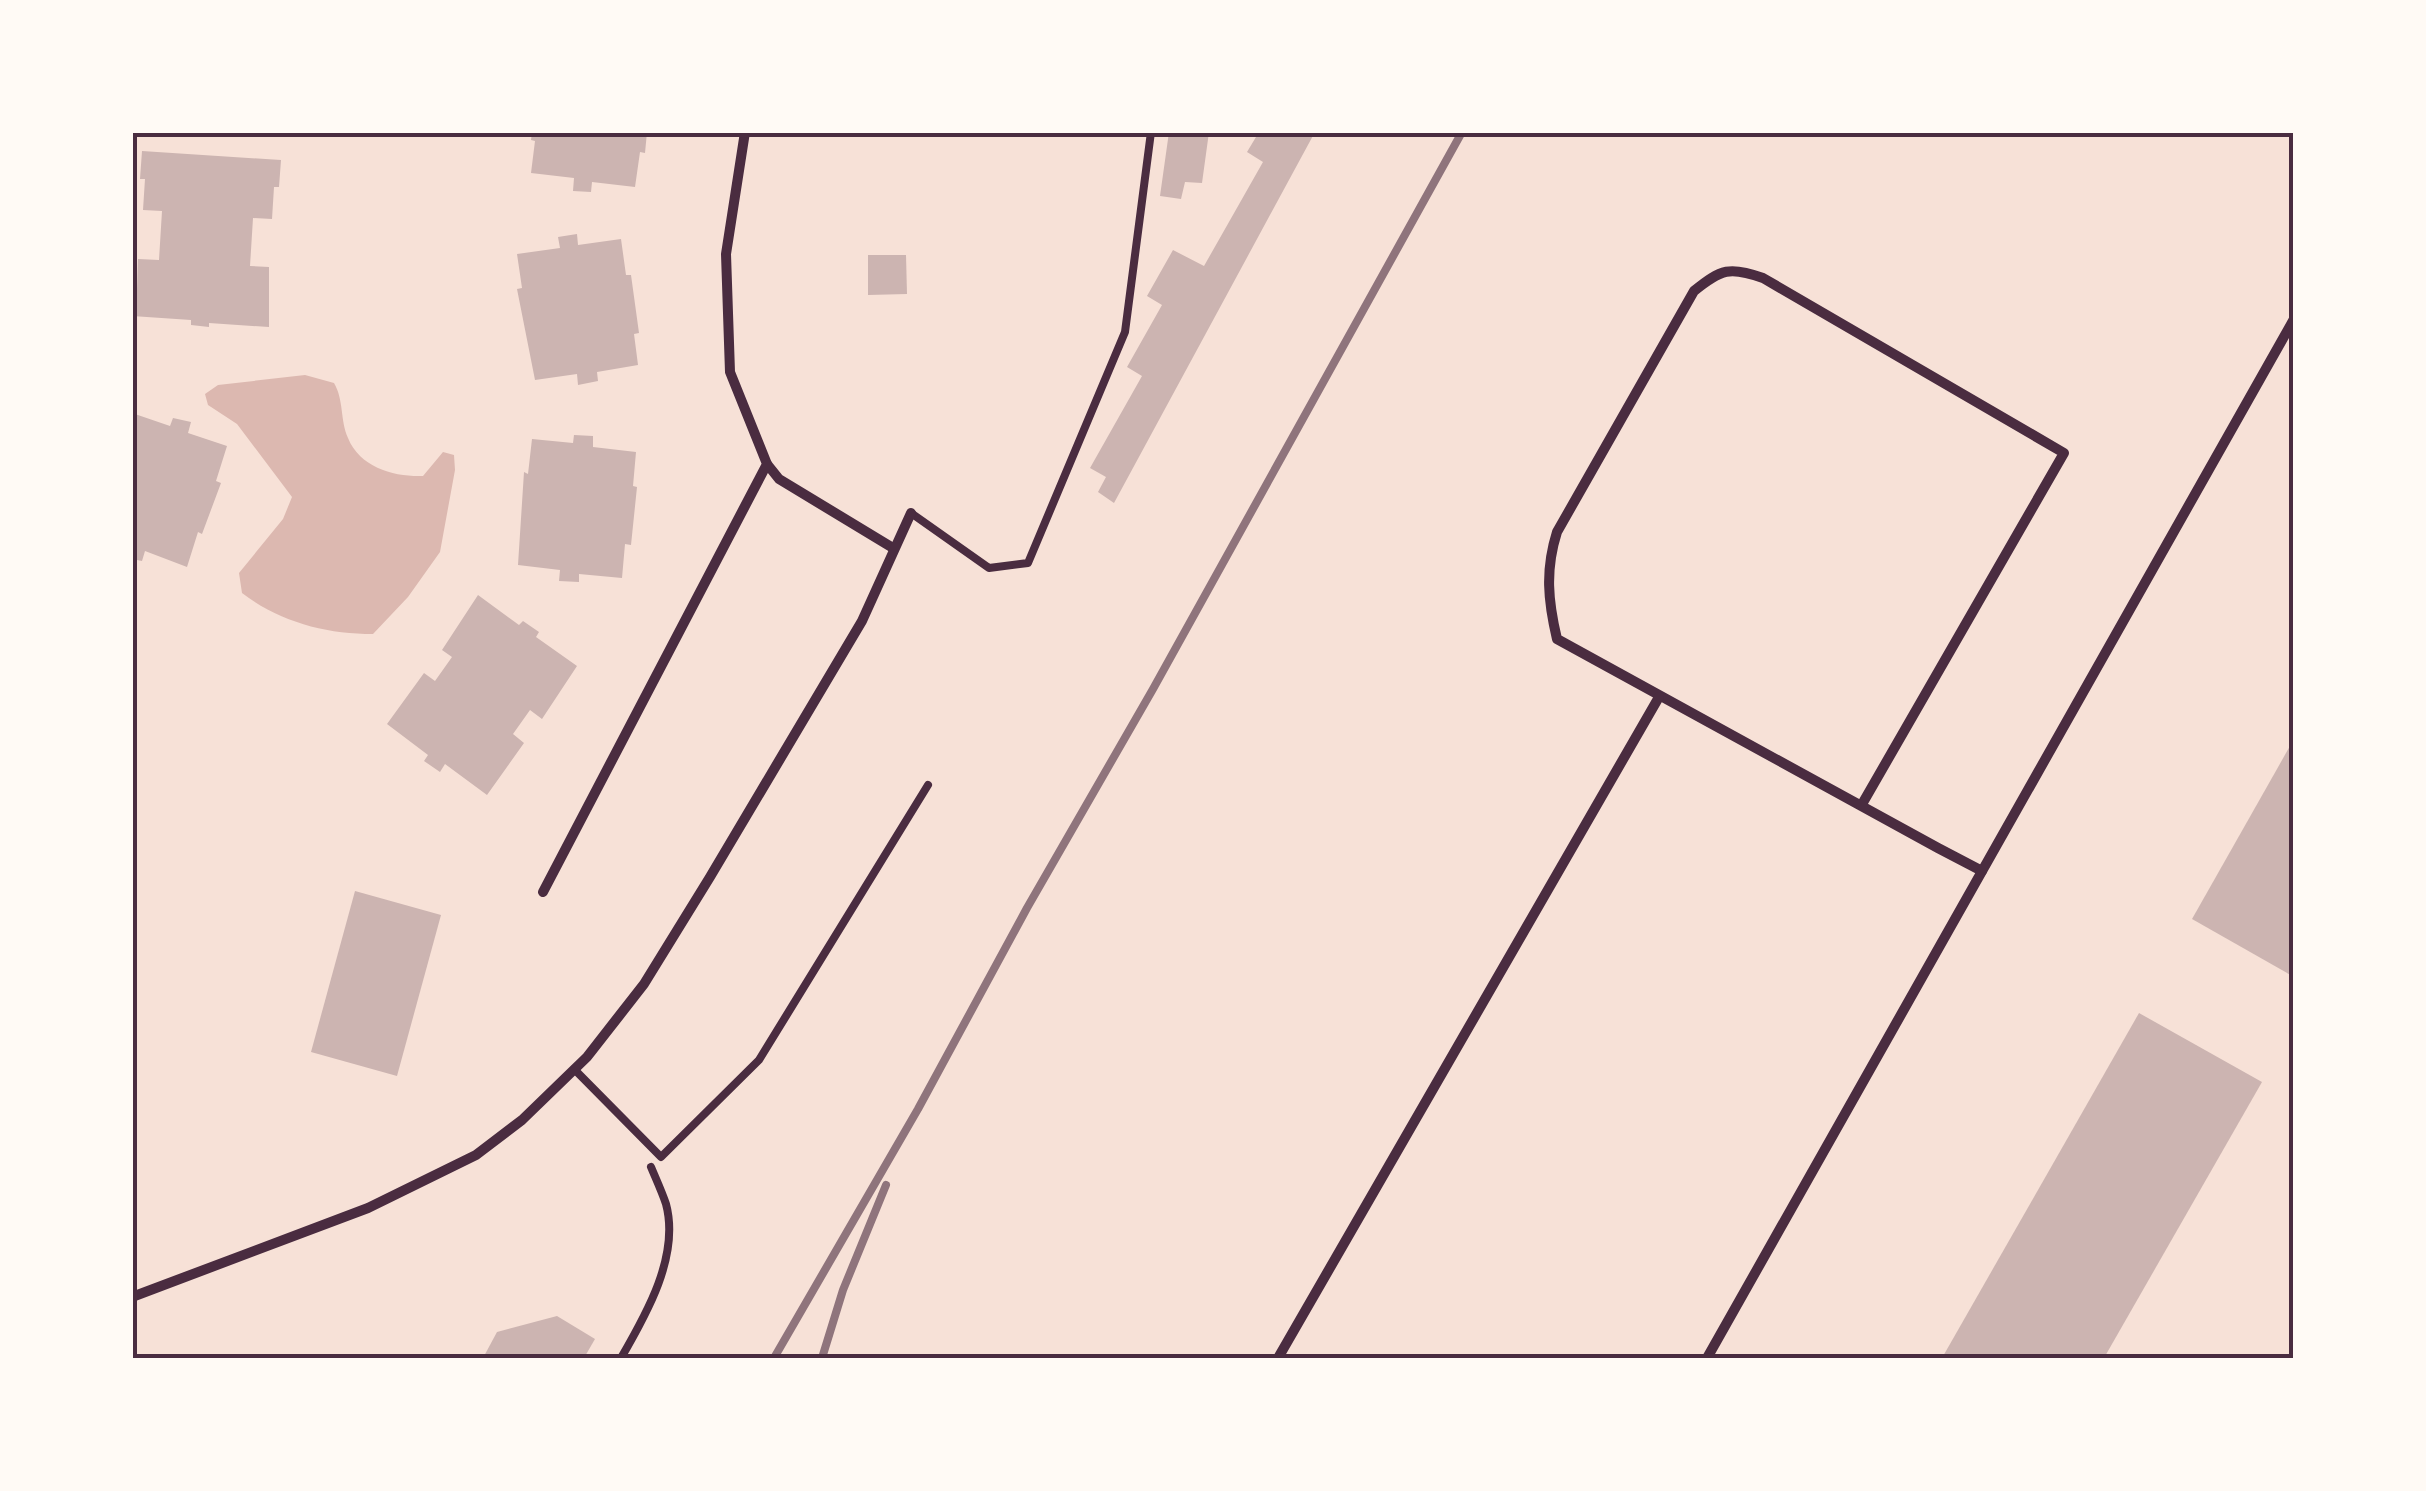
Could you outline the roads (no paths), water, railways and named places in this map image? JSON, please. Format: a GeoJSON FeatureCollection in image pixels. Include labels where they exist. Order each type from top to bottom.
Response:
{"type":"FeatureCollection","features":[{"type":"Feature","properties":{"kind":"street"},"geometry":{"type":"LineString","coordinates":[[744,132],[726,254],[730,372],[767,464],[779,479],[893,548]]}},
{"type":"Feature","properties":{"kind":"street"},"geometry":{"type":"LineString","coordinates":[[1861,806],[2064,453],[1763,278],[1740,270],[1717,272],[1694,291],[1556,532],[1548,562],[1548,600],[1556,639],[1660,697],[1861,806],[1982,871]]}},
{"type":"Feature","properties":{"kind":"street"},"geometry":{"type":"LineString","coordinates":[[1707,1358],[2294,319]]}},
{"type":"Feature","properties":{"kind":"street"},"geometry":{"type":"LineString","coordinates":[[544,892],[767,464]]}},
{"type":"Feature","properties":{"kind":"street"},"geometry":{"type":"LineString","coordinates":[[132,1297],[368,1208],[476,1155],[522,1120],[574,1070],[644,984],[710,877],[862,621],[911,513]]}},
{"type":"Feature","properties":{"kind":"street"},"geometry":{"type":"LineString","coordinates":[[1278,1358],[1660,697]]}},
{"type":"Feature","properties":{"kind":"lane"},"geometry":{"type":"LineString","coordinates":[[911,513],[988,568],[1028,563],[1124,332],[1151,132]]}},
{"type":"Feature","properties":{"kind":"lane"},"geometry":{"type":"LineString","coordinates":[[574,1070],[661,1157],[759,1060],[928,785]]}},
{"type":"Feature","properties":{"kind":"lane"},"geometry":{"type":"LineString","coordinates":[[621,1358],[638,1329],[668,1254],[667,1207],[651,1168]]}},
{"type":"Feature","properties":{"kind":"railway"},"geometry":{"type":"LineString","coordinates":[[774,1358],[918,1109],[1462,132]]}},
{"type":"Feature","properties":{"kind":"railway"},"geometry":{"type":"LineString","coordinates":[[822,1358],[843,1290],[886,1185]]}}]}
